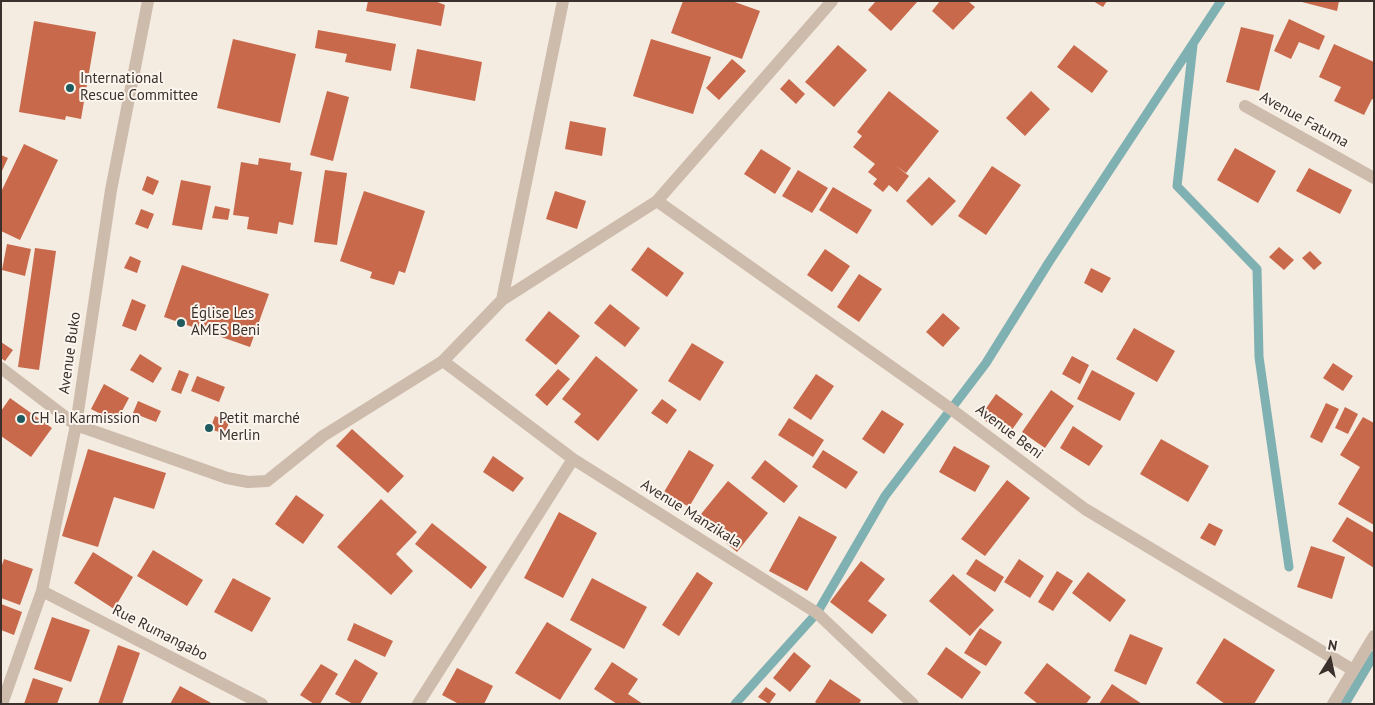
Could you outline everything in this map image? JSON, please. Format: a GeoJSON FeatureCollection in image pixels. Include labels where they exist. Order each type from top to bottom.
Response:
{"type":"FeatureCollection","features":[{"type":"Feature","properties":{"kind":"street","name":"Avenue Buko"},"geometry":{"type":"LineString","coordinates":[[2,704],[42,591],[76,425],[111,190],[148,1]]}},
{"type":"Feature","properties":{"kind":"street"},"geometry":{"type":"LineString","coordinates":[[502,300],[562,1]]}},
{"type":"Feature","properties":{"kind":"street"},"geometry":{"type":"LineString","coordinates":[[1,368],[76,425],[227,478],[248,482],[267,481],[323,436],[443,361],[502,300],[658,201],[832,1]]}},
{"type":"Feature","properties":{"kind":"street","name":"Avenue Fatuma"},"geometry":{"type":"LineString","coordinates":[[1245,106],[1374,178]]}},
{"type":"Feature","properties":{"kind":"street","name":"Avenue Beni"},"geometry":{"type":"LineString","coordinates":[[658,201],[943,404],[1085,509],[1353,670]]}},
{"type":"Feature","properties":{"kind":"street","name":"Avenue Manzikala"},"geometry":{"type":"LineString","coordinates":[[443,361],[574,459],[817,613],[913,704]]}},
{"type":"Feature","properties":{"kind":"street"},"geometry":{"type":"LineString","coordinates":[[418,704],[574,459]]}},
{"type":"Feature","properties":{"kind":"street","name":"Rue Rumangabo"},"geometry":{"type":"LineString","coordinates":[[42,591],[262,704]]}},
{"type":"Feature","properties":{"kind":"street"},"geometry":{"type":"LineString","coordinates":[[1333,704],[1374,636]]}},
{"type":"Feature","properties":{"kind":"building"},"geometry":{"type":"Polygon","coordinates":[[[368,1],[435,1],[445,5],[441,26],[366,11],[368,1]]]}},
{"type":"Feature","properties":{"kind":"building"},"geometry":{"type":"Polygon","coordinates":[[[683,1],[732,1],[760,11],[742,59],[671,33],[683,1]]]}},
{"type":"Feature","properties":{"kind":"building"},"geometry":{"type":"Polygon","coordinates":[[[876,1],[918,1],[891,31],[868,10],[876,1]]]}},
{"type":"Feature","properties":{"kind":"building"},"geometry":{"type":"Polygon","coordinates":[[[940,1],[968,1],[975,7],[953,30],[932,11],[940,1]]]}},
{"type":"Feature","properties":{"kind":"building"},"geometry":{"type":"Polygon","coordinates":[[[1093,1],[1107,1],[1103,7],[1093,1]]]}},
{"type":"Feature","properties":{"kind":"building"},"geometry":{"type":"Polygon","coordinates":[[[1298,1],[1339,1],[1337,11],[1298,1]]]}},
{"type":"Feature","properties":{"kind":"building"},"geometry":{"type":"Polygon","coordinates":[[[1289,19],[1325,36],[1319,50],[1299,42],[1291,59],[1274,51],[1289,19]]]}},
{"type":"Feature","properties":{"kind":"building"},"geometry":{"type":"Polygon","coordinates":[[[34,21],[96,32],[81,119],[66,116],[65,120],[19,112],[34,21]]]}},
{"type":"Feature","properties":{"kind":"building"},"geometry":{"type":"Polygon","coordinates":[[[1241,27],[1274,35],[1259,91],[1226,82],[1241,27]]]}},
{"type":"Feature","properties":{"kind":"building"},"geometry":{"type":"Polygon","coordinates":[[[318,30],[396,44],[391,71],[345,62],[347,54],[315,48],[318,30]]]}},
{"type":"Feature","properties":{"kind":"building"},"geometry":{"type":"Polygon","coordinates":[[[233,39],[296,54],[280,123],[217,108],[233,39]]]}},
{"type":"Feature","properties":{"kind":"building"},"geometry":{"type":"Polygon","coordinates":[[[651,39],[711,57],[693,114],[633,96],[651,39]]]}},
{"type":"Feature","properties":{"kind":"building"},"geometry":{"type":"Polygon","coordinates":[[[1334,44],[1374,62],[1374,100],[1372,99],[1364,115],[1334,101],[1341,87],[1319,77],[1334,44]]]}},
{"type":"Feature","properties":{"kind":"building"},"geometry":{"type":"Polygon","coordinates":[[[838,45],[867,70],[834,107],[805,82],[838,45]]]}},
{"type":"Feature","properties":{"kind":"building"},"geometry":{"type":"Polygon","coordinates":[[[1074,45],[1108,71],[1092,93],[1057,67],[1074,45]]]}},
{"type":"Feature","properties":{"kind":"building"},"geometry":{"type":"Polygon","coordinates":[[[417,49],[482,62],[475,101],[410,88],[417,49]]]}},
{"type":"Feature","properties":{"kind":"building"},"geometry":{"type":"Polygon","coordinates":[[[732,59],[746,71],[719,100],[706,88],[732,59]]]}},
{"type":"Feature","properties":{"kind":"building"},"geometry":{"type":"Polygon","coordinates":[[[789,79],[805,94],[796,104],[780,89],[789,79]]]}},
{"type":"Feature","properties":{"kind":"building"},"geometry":{"type":"Polygon","coordinates":[[[327,91],[349,97],[333,161],[310,155],[327,91]]]}},
{"type":"Feature","properties":{"kind":"building"},"geometry":{"type":"Polygon","coordinates":[[[889,91],[939,131],[906,173],[895,165],[909,176],[897,192],[889,185],[883,192],[873,184],[877,179],[868,172],[875,164],[853,147],[862,136],[857,132],[889,91]]]}},
{"type":"Feature","properties":{"kind":"building"},"geometry":{"type":"Polygon","coordinates":[[[1031,91],[1050,109],[1025,136],[1006,118],[1031,91]]]}},
{"type":"Feature","properties":{"kind":"building"},"geometry":{"type":"Polygon","coordinates":[[[570,121],[606,128],[602,156],[565,149],[570,121]]]}},
{"type":"Feature","properties":{"kind":"building"},"geometry":{"type":"Polygon","coordinates":[[[24,144],[58,160],[20,240],[1,231],[1,192],[24,144]]]}},
{"type":"Feature","properties":{"kind":"building"},"geometry":{"type":"Polygon","coordinates":[[[1235,148],[1276,171],[1258,203],[1217,180],[1235,148]]]}},
{"type":"Feature","properties":{"kind":"building"},"geometry":{"type":"Polygon","coordinates":[[[761,149],[791,168],[775,194],[744,174],[761,149]]]}},
{"type":"Feature","properties":{"kind":"building"},"geometry":{"type":"Polygon","coordinates":[[[1,155],[8,158],[1,173],[1,155]]]}},
{"type":"Feature","properties":{"kind":"building"},"geometry":{"type":"Polygon","coordinates":[[[259,158],[291,163],[290,170],[302,172],[293,225],[279,222],[277,234],[247,229],[249,217],[233,215],[241,162],[258,165],[259,158]]]}},
{"type":"Feature","properties":{"kind":"building"},"geometry":{"type":"Polygon","coordinates":[[[992,166],[1021,185],[986,235],[958,216],[992,166]]]}},
{"type":"Feature","properties":{"kind":"building"},"geometry":{"type":"Polygon","coordinates":[[[1309,168],[1352,190],[1340,214],[1296,191],[1309,168]]]}},
{"type":"Feature","properties":{"kind":"building"},"geometry":{"type":"Polygon","coordinates":[[[325,170],[347,173],[337,245],[314,242],[325,170]]]}},
{"type":"Feature","properties":{"kind":"building"},"geometry":{"type":"Polygon","coordinates":[[[798,170],[828,188],[812,213],[782,196],[798,170]]]}},
{"type":"Feature","properties":{"kind":"building"},"geometry":{"type":"Polygon","coordinates":[[[147,176],[159,181],[153,195],[142,190],[147,176]]]}},
{"type":"Feature","properties":{"kind":"building"},"geometry":{"type":"Polygon","coordinates":[[[929,177],[956,201],[932,226],[906,201],[929,177]]]}},
{"type":"Feature","properties":{"kind":"building"},"geometry":{"type":"Polygon","coordinates":[[[181,180],[211,186],[202,230],[172,225],[181,180]]]}},
{"type":"Feature","properties":{"kind":"building"},"geometry":{"type":"Polygon","coordinates":[[[833,187],[872,210],[857,234],[819,210],[833,187]]]}},
{"type":"Feature","properties":{"kind":"building"},"geometry":{"type":"Polygon","coordinates":[[[364,191],[425,211],[405,273],[399,271],[394,285],[370,278],[372,272],[340,261],[364,191]]]}},
{"type":"Feature","properties":{"kind":"building"},"geometry":{"type":"Polygon","coordinates":[[[555,191],[586,201],[577,229],[546,219],[555,191]]]}},
{"type":"Feature","properties":{"kind":"building"},"geometry":{"type":"Polygon","coordinates":[[[215,206],[230,209],[228,220],[212,218],[215,206]]]}},
{"type":"Feature","properties":{"kind":"building"},"geometry":{"type":"Polygon","coordinates":[[[141,209],[154,214],[148,229],[135,224],[141,209]]]}},
{"type":"Feature","properties":{"kind":"building"},"geometry":{"type":"Polygon","coordinates":[[[7,244],[31,249],[25,276],[2,270],[7,244]]]}},
{"type":"Feature","properties":{"kind":"building"},"geometry":{"type":"Polygon","coordinates":[[[648,247],[684,273],[667,297],[631,270],[648,247]]]}},
{"type":"Feature","properties":{"kind":"building"},"geometry":{"type":"Polygon","coordinates":[[[1279,247],[1294,260],[1284,270],[1269,257],[1279,247]]]}},
{"type":"Feature","properties":{"kind":"building"},"geometry":{"type":"Polygon","coordinates":[[[35,248],[56,251],[39,370],[18,367],[35,248]]]}},
{"type":"Feature","properties":{"kind":"building"},"geometry":{"type":"Polygon","coordinates":[[[825,249],[850,266],[832,292],[807,275],[825,249]]]}},
{"type":"Feature","properties":{"kind":"building"},"geometry":{"type":"Polygon","coordinates":[[[1310,251],[1322,263],[1314,270],[1302,258],[1310,251]]]}},
{"type":"Feature","properties":{"kind":"building"},"geometry":{"type":"Polygon","coordinates":[[[130,256],[141,261],[137,273],[124,268],[130,256]]]}},
{"type":"Feature","properties":{"kind":"building"},"geometry":{"type":"Polygon","coordinates":[[[182,265],[269,294],[250,347],[164,317],[182,265]]]}},
{"type":"Feature","properties":{"kind":"building"},"geometry":{"type":"Polygon","coordinates":[[[1091,268],[1111,278],[1102,293],[1084,283],[1091,268]]]}},
{"type":"Feature","properties":{"kind":"building"},"geometry":{"type":"Polygon","coordinates":[[[859,274],[882,289],[859,322],[837,307],[859,274]]]}},
{"type":"Feature","properties":{"kind":"building"},"geometry":{"type":"Polygon","coordinates":[[[132,299],[146,305],[136,331],[122,326],[132,299]]]}},
{"type":"Feature","properties":{"kind":"building"},"geometry":{"type":"Polygon","coordinates":[[[610,304],[640,328],[625,347],[594,323],[610,304]]]}},
{"type":"Feature","properties":{"kind":"building"},"geometry":{"type":"Polygon","coordinates":[[[549,311],[580,336],[556,365],[525,340],[549,311]]]}},
{"type":"Feature","properties":{"kind":"building"},"geometry":{"type":"Polygon","coordinates":[[[943,313],[960,328],[943,347],[926,332],[943,313]]]}},
{"type":"Feature","properties":{"kind":"building"},"geometry":{"type":"Polygon","coordinates":[[[1134,328],[1175,351],[1157,382],[1116,359],[1134,328]]]}},
{"type":"Feature","properties":{"kind":"building"},"geometry":{"type":"Polygon","coordinates":[[[1,342],[13,350],[5,361],[1,358],[1,342]]]}},
{"type":"Feature","properties":{"kind":"building"},"geometry":{"type":"Polygon","coordinates":[[[692,343],[724,362],[700,401],[668,381],[692,343]]]}},
{"type":"Feature","properties":{"kind":"building"},"geometry":{"type":"Polygon","coordinates":[[[140,354],[162,368],[153,383],[130,370],[140,354]]]}},
{"type":"Feature","properties":{"kind":"building"},"geometry":{"type":"Polygon","coordinates":[[[596,356],[638,390],[598,441],[574,422],[581,414],[562,399],[596,356]]]}},
{"type":"Feature","properties":{"kind":"building"},"geometry":{"type":"Polygon","coordinates":[[[1072,356],[1089,365],[1080,384],[1062,374],[1072,356]]]}},
{"type":"Feature","properties":{"kind":"building"},"geometry":{"type":"Polygon","coordinates":[[[1333,363],[1353,376],[1343,391],[1323,378],[1333,363]]]}},
{"type":"Feature","properties":{"kind":"building"},"geometry":{"type":"Polygon","coordinates":[[[558,369],[570,379],[547,406],[535,395],[558,369]]]}},
{"type":"Feature","properties":{"kind":"building"},"geometry":{"type":"Polygon","coordinates":[[[179,370],[189,374],[181,394],[171,390],[179,370]]]}},
{"type":"Feature","properties":{"kind":"building"},"geometry":{"type":"Polygon","coordinates":[[[1092,370],[1135,393],[1120,421],[1077,399],[1092,370]]]}},
{"type":"Feature","properties":{"kind":"building"},"geometry":{"type":"Polygon","coordinates":[[[816,374],[834,386],[811,420],[793,408],[816,374]]]}},
{"type":"Feature","properties":{"kind":"building"},"geometry":{"type":"Polygon","coordinates":[[[197,376],[225,387],[219,402],[191,391],[197,376]]]}},
{"type":"Feature","properties":{"kind":"building"},"geometry":{"type":"Polygon","coordinates":[[[104,384],[129,398],[116,422],[91,409],[104,384]]]}},
{"type":"Feature","properties":{"kind":"building"},"geometry":{"type":"Polygon","coordinates":[[[1051,390],[1074,406],[1045,448],[1022,432],[1051,390]]]}},
{"type":"Feature","properties":{"kind":"building"},"geometry":{"type":"Polygon","coordinates":[[[996,394],[1023,414],[1007,437],[980,417],[996,394]]]}},
{"type":"Feature","properties":{"kind":"building","name":"CH la Karmission"},"geometry":{"type":"Polygon","coordinates":[[[10,398],[52,428],[31,457],[1,436],[1,411],[10,398]]]}},
{"type":"Feature","properties":{"kind":"building"},"geometry":{"type":"Polygon","coordinates":[[[662,399],[677,410],[667,424],[651,413],[662,399]]]}},
{"type":"Feature","properties":{"kind":"building"},"geometry":{"type":"Polygon","coordinates":[[[138,401],[161,411],[156,422],[133,413],[138,401]]]}},
{"type":"Feature","properties":{"kind":"building"},"geometry":{"type":"Polygon","coordinates":[[[1326,403],[1339,409],[1322,443],[1310,437],[1326,403]]]}},
{"type":"Feature","properties":{"kind":"building"},"geometry":{"type":"Polygon","coordinates":[[[1345,407],[1358,414],[1348,434],[1335,428],[1345,407]]]}},
{"type":"Feature","properties":{"kind":"building"},"geometry":{"type":"Polygon","coordinates":[[[882,410],[904,424],[884,454],[862,439],[882,410]]]}},
{"type":"Feature","properties":{"kind":"building"},"geometry":{"type":"Polygon","coordinates":[[[215,416],[229,422],[225,434],[210,429],[215,416]]]}},
{"type":"Feature","properties":{"kind":"building"},"geometry":{"type":"Polygon","coordinates":[[[1363,417],[1374,423],[1374,525],[1338,504],[1360,467],[1340,455],[1363,417]]]}},
{"type":"Feature","properties":{"kind":"building"},"geometry":{"type":"Polygon","coordinates":[[[789,418],[824,440],[813,457],[778,435],[789,418]]]}},
{"type":"Feature","properties":{"kind":"building"},"geometry":{"type":"Polygon","coordinates":[[[1073,426],[1103,446],[1089,466],[1060,448],[1073,426]]]}},
{"type":"Feature","properties":{"kind":"building"},"geometry":{"type":"Polygon","coordinates":[[[352,429],[404,476],[388,493],[336,446],[352,429]]]}},
{"type":"Feature","properties":{"kind":"building"},"geometry":{"type":"Polygon","coordinates":[[[1161,439],[1209,466],[1188,502],[1140,474],[1161,439]]]}},
{"type":"Feature","properties":{"kind":"building"},"geometry":{"type":"Polygon","coordinates":[[[954,446],[990,466],[975,492],[939,472],[954,446]]]}},
{"type":"Feature","properties":{"kind":"building"},"geometry":{"type":"Polygon","coordinates":[[[88,449],[166,473],[154,509],[114,497],[98,547],[62,536],[88,449]]]}},
{"type":"Feature","properties":{"kind":"building"},"geometry":{"type":"Polygon","coordinates":[[[689,450],[714,465],[689,507],[664,492],[689,450]]]}},
{"type":"Feature","properties":{"kind":"building"},"geometry":{"type":"Polygon","coordinates":[[[823,450],[858,472],[846,489],[812,467],[823,450]]]}},
{"type":"Feature","properties":{"kind":"building"},"geometry":{"type":"Polygon","coordinates":[[[493,456],[524,478],[513,492],[483,472],[493,456]]]}},
{"type":"Feature","properties":{"kind":"building"},"geometry":{"type":"Polygon","coordinates":[[[765,460],[798,486],[784,503],[751,478],[765,460]]]}},
{"type":"Feature","properties":{"kind":"building"},"geometry":{"type":"Polygon","coordinates":[[[1007,480],[1030,498],[985,556],[961,539],[1007,480]]]}},
{"type":"Feature","properties":{"kind":"building"},"geometry":{"type":"Polygon","coordinates":[[[728,481],[768,513],[737,552],[697,519],[728,481]]]}},
{"type":"Feature","properties":{"kind":"building"},"geometry":{"type":"Polygon","coordinates":[[[296,495],[324,515],[303,544],[275,524],[296,495]]]}},
{"type":"Feature","properties":{"kind":"building"},"geometry":{"type":"Polygon","coordinates":[[[381,499],[417,532],[396,554],[413,571],[391,595],[337,547],[381,499]]]}},
{"type":"Feature","properties":{"kind":"building"},"geometry":{"type":"Polygon","coordinates":[[[559,512],[597,533],[563,598],[524,578],[559,512]]]}},
{"type":"Feature","properties":{"kind":"building"},"geometry":{"type":"Polygon","coordinates":[[[799,516],[837,537],[807,591],[769,571],[799,516]]]}},
{"type":"Feature","properties":{"kind":"building"},"geometry":{"type":"Polygon","coordinates":[[[1347,517],[1374,533],[1374,568],[1332,541],[1347,517]]]}},
{"type":"Feature","properties":{"kind":"building"},"geometry":{"type":"Polygon","coordinates":[[[432,523],[487,567],[471,589],[415,544],[432,523]]]}},
{"type":"Feature","properties":{"kind":"building"},"geometry":{"type":"Polygon","coordinates":[[[1209,523],[1223,530],[1215,546],[1200,538],[1209,523]]]}},
{"type":"Feature","properties":{"kind":"building"},"geometry":{"type":"Polygon","coordinates":[[[1311,546],[1345,557],[1332,599],[1297,587],[1311,546]]]}},
{"type":"Feature","properties":{"kind":"building"},"geometry":{"type":"Polygon","coordinates":[[[153,550],[203,580],[187,606],[137,576],[153,550]]]}},
{"type":"Feature","properties":{"kind":"building"},"geometry":{"type":"Polygon","coordinates":[[[93,552],[133,577],[114,609],[74,583],[93,552]]]}},
{"type":"Feature","properties":{"kind":"building"},"geometry":{"type":"Polygon","coordinates":[[[4,559],[33,569],[20,605],[1,598],[1,568],[4,559]]]}},
{"type":"Feature","properties":{"kind":"building"},"geometry":{"type":"Polygon","coordinates":[[[976,559],[1004,577],[995,592],[966,574],[976,559]]]}},
{"type":"Feature","properties":{"kind":"building"},"geometry":{"type":"Polygon","coordinates":[[[1019,559],[1044,576],[1030,598],[1004,582],[1019,559]]]}},
{"type":"Feature","properties":{"kind":"building"},"geometry":{"type":"Polygon","coordinates":[[[861,561],[885,579],[868,601],[887,615],[872,634],[830,602],[861,561]]]}},
{"type":"Feature","properties":{"kind":"building"},"geometry":{"type":"Polygon","coordinates":[[[1057,571],[1073,581],[1053,611],[1038,602],[1057,571]]]}},
{"type":"Feature","properties":{"kind":"building"},"geometry":{"type":"Polygon","coordinates":[[[697,572],[713,583],[679,636],[662,625],[697,572]]]}},
{"type":"Feature","properties":{"kind":"building"},"geometry":{"type":"Polygon","coordinates":[[[1088,572],[1126,600],[1110,622],[1072,593],[1088,572]]]}},
{"type":"Feature","properties":{"kind":"building"},"geometry":{"type":"Polygon","coordinates":[[[953,574],[994,610],[970,636],[929,601],[953,574]]]}},
{"type":"Feature","properties":{"kind":"building"},"geometry":{"type":"Polygon","coordinates":[[[233,578],[271,598],[252,632],[214,612],[233,578]]]}},
{"type":"Feature","properties":{"kind":"building"},"geometry":{"type":"Polygon","coordinates":[[[592,578],[647,607],[624,649],[570,620],[592,578]]]}},
{"type":"Feature","properties":{"kind":"building"},"geometry":{"type":"Polygon","coordinates":[[[1,604],[22,612],[14,635],[1,630],[1,604]]]}},
{"type":"Feature","properties":{"kind":"building"},"geometry":{"type":"Polygon","coordinates":[[[52,617],[90,630],[71,682],[34,669],[52,617]]]}},
{"type":"Feature","properties":{"kind":"building"},"geometry":{"type":"Polygon","coordinates":[[[547,622],[592,649],[560,700],[515,673],[547,622]]]}},
{"type":"Feature","properties":{"kind":"building"},"geometry":{"type":"Polygon","coordinates":[[[354,623],[393,641],[385,657],[347,640],[354,623]]]}},
{"type":"Feature","properties":{"kind":"building"},"geometry":{"type":"Polygon","coordinates":[[[980,628],[1002,642],[986,666],[964,653],[980,628]]]}},
{"type":"Feature","properties":{"kind":"building"},"geometry":{"type":"Polygon","coordinates":[[[1130,634],[1163,648],[1146,685],[1114,671],[1130,634]]]}},
{"type":"Feature","properties":{"kind":"building"},"geometry":{"type":"Polygon","coordinates":[[[1224,638],[1275,670],[1254,704],[1225,704],[1196,683],[1224,638]]]}},
{"type":"Feature","properties":{"kind":"building"},"geometry":{"type":"Polygon","coordinates":[[[118,645],[140,653],[122,704],[98,704],[118,645]]]}},
{"type":"Feature","properties":{"kind":"building"},"geometry":{"type":"Polygon","coordinates":[[[946,647],[981,672],[962,699],[927,674],[946,647]]]}},
{"type":"Feature","properties":{"kind":"building"},"geometry":{"type":"Polygon","coordinates":[[[794,652],[811,666],[790,692],[773,678],[794,652]]]}},
{"type":"Feature","properties":{"kind":"building"},"geometry":{"type":"Polygon","coordinates":[[[355,659],[378,673],[360,704],[353,704],[335,694],[355,659]]]}},
{"type":"Feature","properties":{"kind":"building"},"geometry":{"type":"Polygon","coordinates":[[[612,662],[638,679],[628,694],[643,704],[617,704],[594,689],[612,662]]]}},
{"type":"Feature","properties":{"kind":"building"},"geometry":{"type":"Polygon","coordinates":[[[1047,663],[1091,697],[1086,704],[1038,704],[1024,693],[1047,663]]]}},
{"type":"Feature","properties":{"kind":"building"},"geometry":{"type":"Polygon","coordinates":[[[321,664],[338,674],[320,704],[314,704],[300,695],[321,664]]]}},
{"type":"Feature","properties":{"kind":"building"},"geometry":{"type":"Polygon","coordinates":[[[457,668],[493,686],[484,704],[459,704],[442,695],[457,668]]]}},
{"type":"Feature","properties":{"kind":"building"},"geometry":{"type":"Polygon","coordinates":[[[33,678],[63,688],[57,704],[24,704],[33,678]]]}},
{"type":"Feature","properties":{"kind":"building"},"geometry":{"type":"Polygon","coordinates":[[[830,679],[861,700],[859,704],[818,704],[815,702],[830,679]]]}},
{"type":"Feature","properties":{"kind":"building"},"geometry":{"type":"Polygon","coordinates":[[[1112,684],[1142,704],[1099,704],[1112,684]]]}},
{"type":"Feature","properties":{"kind":"building"},"geometry":{"type":"Polygon","coordinates":[[[180,686],[213,704],[170,704],[180,686]]]}},
{"type":"Feature","properties":{"kind":"building"},"geometry":{"type":"Polygon","coordinates":[[[766,687],[776,694],[769,704],[758,697],[766,687]]]}},
{"type":"Feature","properties":{"kind":"waterway"},"geometry":{"type":"LineString","coordinates":[[735,704],[817,613],[885,496],[986,363],[1049,262],[1221,1]]}},
{"type":"Feature","properties":{"kind":"waterway"},"geometry":{"type":"LineString","coordinates":[[1193,45],[1177,186],[1257,269],[1259,357],[1289,567]]}},
{"type":"Feature","properties":{"kind":"waterway"},"geometry":{"type":"LineString","coordinates":[[1345,704],[1374,655]]}},
{"type":"Feature","properties":{"kind":"place","name":"International Rescue Committee"},"geometry":{"type":"Point","coordinates":[70,88]}},
{"type":"Feature","properties":{"kind":"place","name":"Église Les AMES Beni"},"geometry":{"type":"Point","coordinates":[181,323]}},
{"type":"Feature","properties":{"kind":"place","name":"CH la Karmission"},"geometry":{"type":"Point","coordinates":[21,419]}},
{"type":"Feature","properties":{"kind":"place","name":"Petit marché Merlin"},"geometry":{"type":"Point","coordinates":[209,428]}}]}
